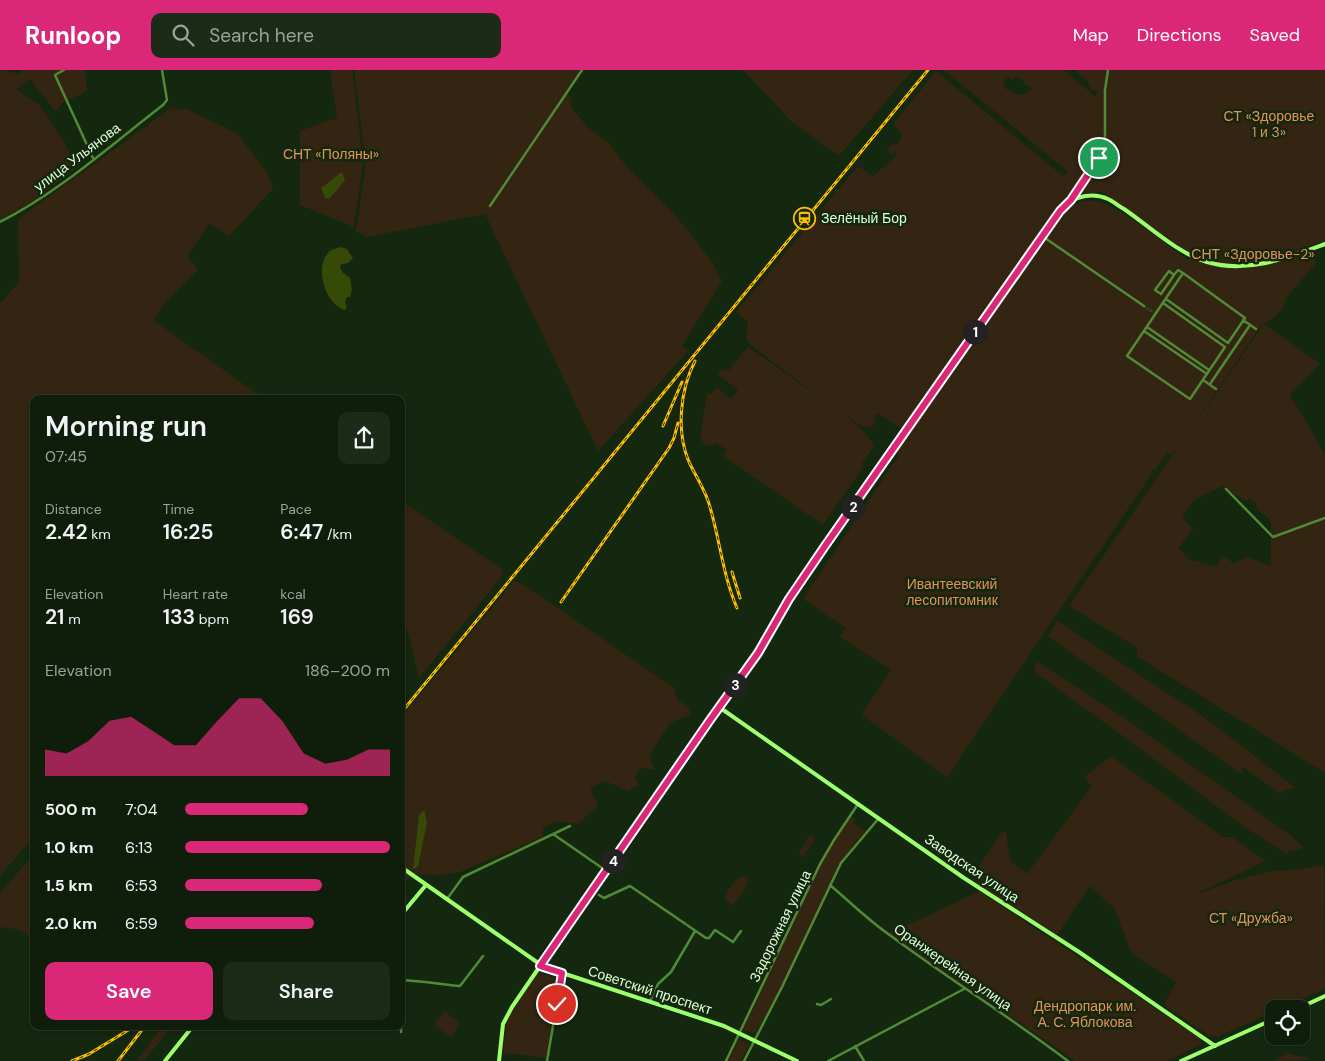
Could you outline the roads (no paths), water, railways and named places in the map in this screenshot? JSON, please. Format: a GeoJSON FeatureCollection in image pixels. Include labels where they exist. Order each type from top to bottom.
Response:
{"type":"FeatureCollection","features":[{"type":"Feature","properties":{"kind":"main road"},"geometry":{"type":"LineString","coordinates":[[499,1061],[501,1031],[506,1017],[762,646],[789,599],[825,546],[1042,236],[1060,211],[1071,200],[1083,196],[1107,198],[1186,253],[1208,262],[1229,266],[1249,266],[1283,259],[1325,244]]}},
{"type":"Feature","properties":{"kind":"main road","name":"Заводская улица"},"geometry":{"type":"LineString","coordinates":[[719,707],[964,878],[1079,952],[1215,1046]]}},
{"type":"Feature","properties":{"kind":"main road","name":"Советский проспект"},"geometry":{"type":"LineString","coordinates":[[405,870],[540,966],[724,1026],[797,1061]]}},
{"type":"Feature","properties":{"kind":"main road"},"geometry":{"type":"LineString","coordinates":[[405,912],[426,885]]}},
{"type":"Feature","properties":{"kind":"main road"},"geometry":{"type":"LineString","coordinates":[[1310,1003],[1325,996]]}},
{"type":"Feature","properties":{"kind":"main road"},"geometry":{"type":"LineString","coordinates":[[1181,1061],[1265,1023]]}},
{"type":"Feature","properties":{"kind":"main road"},"geometry":{"type":"LineString","coordinates":[[165,1061],[190,1030]]}},
{"type":"Feature","properties":{"kind":"street"},"geometry":{"type":"LineString","coordinates":[[64,70],[55,75],[93,159]]}},
{"type":"Feature","properties":{"kind":"street","name":"улица Ульянова"},"geometry":{"type":"LineString","coordinates":[[0,222],[20,212],[163,105],[167,100],[162,70]]}},
{"type":"Feature","properties":{"kind":"street"},"geometry":{"type":"LineString","coordinates":[[490,206],[582,70]]}},
{"type":"Feature","properties":{"kind":"street"},"geometry":{"type":"LineString","coordinates":[[1071,200],[1103,152],[1105,90],[1108,70]]}},
{"type":"Feature","properties":{"kind":"street"},"geometry":{"type":"LineString","coordinates":[[1042,236],[1144,306]]}},
{"type":"Feature","properties":{"kind":"street"},"geometry":{"type":"LineString","coordinates":[[1174,275],[1168,271],[1155,290],[1161,294],[1178,270],[1183,273],[1245,318],[1190,399],[1127,356],[1183,273]]}},
{"type":"Feature","properties":{"kind":"street"},"geometry":{"type":"LineString","coordinates":[[1166,299],[1228,343]]}},
{"type":"Feature","properties":{"kind":"street"},"geometry":{"type":"LineString","coordinates":[[1163,303],[1225,347]]}},
{"type":"Feature","properties":{"kind":"street"},"geometry":{"type":"LineString","coordinates":[[1243,320],[1256,329]]}},
{"type":"Feature","properties":{"kind":"street"},"geometry":{"type":"LineString","coordinates":[[1210,384],[1250,325]]}},
{"type":"Feature","properties":{"kind":"street"},"geometry":{"type":"LineString","coordinates":[[1147,327],[1209,370]]}},
{"type":"Feature","properties":{"kind":"street"},"geometry":{"type":"LineString","coordinates":[[1144,331],[1207,374]]}},
{"type":"Feature","properties":{"kind":"street"},"geometry":{"type":"LineString","coordinates":[[1203,380],[1216,388]]}},
{"type":"Feature","properties":{"kind":"street"},"geometry":{"type":"LineString","coordinates":[[1226,489],[1273,537],[1325,518]]}},
{"type":"Feature","properties":{"kind":"street","name":"Задорожная улица"},"geometry":{"type":"LineString","coordinates":[[726,1061],[820,864],[858,804]]}},
{"type":"Feature","properties":{"kind":"street","name":"Задорожная улица"},"geometry":{"type":"LineString","coordinates":[[744,1061],[782,987],[830,884],[847,854],[879,818]]}},
{"type":"Feature","properties":{"kind":"street"},"geometry":{"type":"LineString","coordinates":[[447,899],[463,877],[570,826]]}},
{"type":"Feature","properties":{"kind":"street"},"geometry":{"type":"LineString","coordinates":[[553,834],[606,871]]}},
{"type":"Feature","properties":{"kind":"street","name":"Оранжерейная улица"},"geometry":{"type":"LineString","coordinates":[[830,884],[886,933],[964,989],[1038,1038],[1068,1061]]}},
{"type":"Feature","properties":{"kind":"street"},"geometry":{"type":"LineString","coordinates":[[599,895],[604,898],[630,886],[706,938],[709,938],[715,930],[732,942],[741,931]]}},
{"type":"Feature","properties":{"kind":"street"},"geometry":{"type":"LineString","coordinates":[[650,1001],[658,984],[671,972],[695,931]]}},
{"type":"Feature","properties":{"kind":"street"},"geometry":{"type":"LineString","coordinates":[[405,980],[460,986],[483,956]]}},
{"type":"Feature","properties":{"kind":"street"},"geometry":{"type":"LineString","coordinates":[[548,1061],[562,973]]}},
{"type":"Feature","properties":{"kind":"street"},"geometry":{"type":"LineString","coordinates":[[828,1061],[964,989]]}},
{"type":"Feature","properties":{"kind":"street"},"geometry":{"type":"LineString","coordinates":[[817,1004],[820,1005],[831,999]]}},
{"type":"Feature","properties":{"kind":"street"},"geometry":{"type":"LineString","coordinates":[[855,1046],[864,1061]]}},
{"type":"Feature","properties":{"kind":"tunnel"},"geometry":{"type":"LineString","coordinates":[[1144,306],[1153,312]]}},
{"type":"Feature","properties":{"kind":"railway"},"geometry":{"type":"LineString","coordinates":[[405,708],[928,70]]}},
{"type":"Feature","properties":{"kind":"railway"},"geometry":{"type":"LineString","coordinates":[[695,361],[683,398],[681,411],[682,438],[689,462],[708,501],[728,584],[737,608]]}},
{"type":"Feature","properties":{"kind":"railway"},"geometry":{"type":"LineString","coordinates":[[663,426],[682,382]]}},
{"type":"Feature","properties":{"kind":"railway"},"geometry":{"type":"LineString","coordinates":[[561,602],[669,448],[678,423]]}},
{"type":"Feature","properties":{"kind":"railway"},"geometry":{"type":"LineString","coordinates":[[732,572],[740,598]]}},
{"type":"Feature","properties":{"kind":"railway"},"geometry":{"type":"LineString","coordinates":[[72,1061],[89,1054],[128,1030]]}},
{"type":"Feature","properties":{"kind":"railway"},"geometry":{"type":"LineString","coordinates":[[118,1061],[142,1030]]}},
{"type":"Feature","properties":{"kind":"place","name":"Зелёный Бор"},"geometry":{"type":"Point","coordinates":[805,218]}},
{"type":"Feature","properties":{"kind":"park label","name":"СТ «Здоровье 1 и 3»"},"geometry":{"type":"Point","coordinates":[1269,124]}},
{"type":"Feature","properties":{"kind":"park label","name":"СНТ «Поляны»"},"geometry":{"type":"Point","coordinates":[331,154]}},
{"type":"Feature","properties":{"kind":"park label","name":"СНТ «Здоровье-2»"},"geometry":{"type":"Point","coordinates":[1253,254]}},
{"type":"Feature","properties":{"kind":"park label","name":"Ивантеевский лесопитомник"},"geometry":{"type":"Point","coordinates":[952,592]}},
{"type":"Feature","properties":{"kind":"park label","name":"СТ «Дружба»"},"geometry":{"type":"Point","coordinates":[1251,918]}},
{"type":"Feature","properties":{"kind":"park label","name":"Дендропарк им. А. С. Яблокова"},"geometry":{"type":"Point","coordinates":[1085,1014]}}]}
